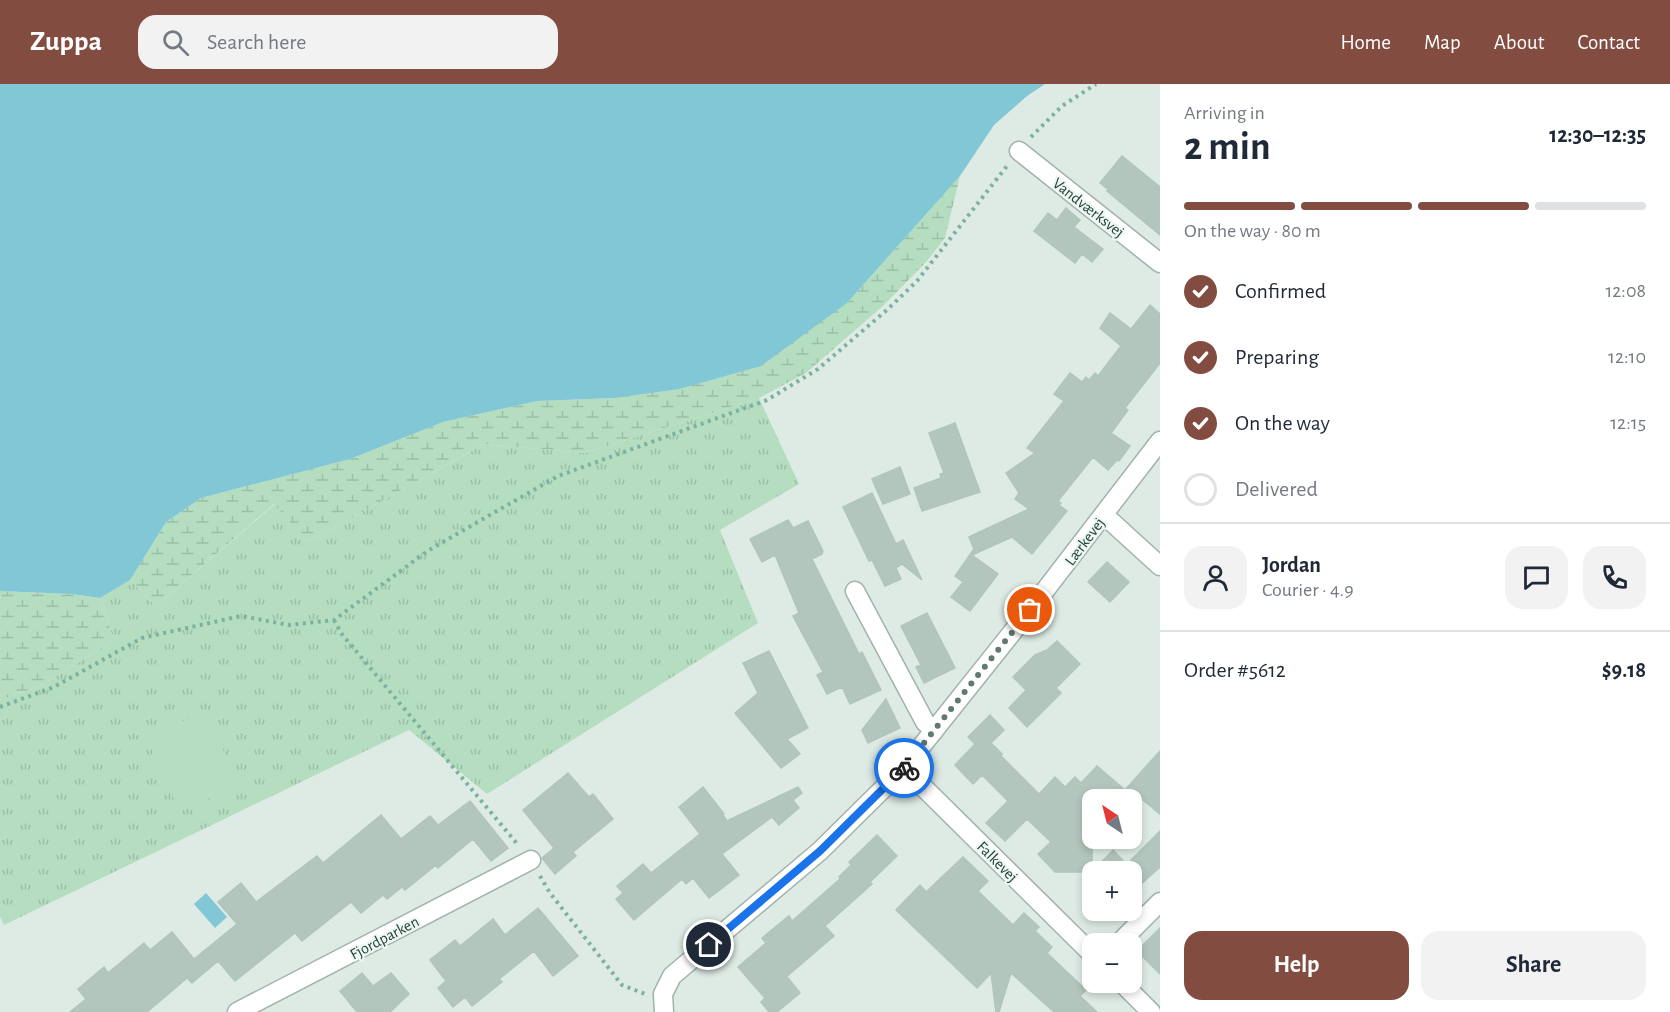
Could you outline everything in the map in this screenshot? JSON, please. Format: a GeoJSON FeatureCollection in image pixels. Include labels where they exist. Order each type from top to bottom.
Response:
{"type":"FeatureCollection","features":[{"type":"Feature","properties":{"kind":"street","name":"Vandværksvej"},"geometry":{"type":"LineString","coordinates":[[1019,152],[1160,263]]}},
{"type":"Feature","properties":{"kind":"street","name":"Lærkevej"},"geometry":{"type":"LineString","coordinates":[[663,1007],[665,988],[672,976],[820,851],[904,768],[1047,590],[1160,441]]}},
{"type":"Feature","properties":{"kind":"street"},"geometry":{"type":"LineString","coordinates":[[1104,514],[1160,566]]}},
{"type":"Feature","properties":{"kind":"street"},"geometry":{"type":"LineString","coordinates":[[855,591],[925,722],[934,731]]}},
{"type":"Feature","properties":{"kind":"street","name":"Falkevej"},"geometry":{"type":"LineString","coordinates":[[904,768],[1082,944]]}},
{"type":"Feature","properties":{"kind":"street","name":"Fjordparken"},"geometry":{"type":"LineString","coordinates":[[237,1012],[531,860]]}},
{"type":"Feature","properties":{"kind":"street"},"geometry":{"type":"LineString","coordinates":[[1129,933],[1160,902]]}},
{"type":"Feature","properties":{"kind":"street"},"geometry":{"type":"LineString","coordinates":[[1132,993],[1151,1012]]}},
{"type":"Feature","properties":{"kind":"path"},"geometry":{"type":"LineString","coordinates":[[0,707],[54,687],[141,638],[241,616],[289,625],[334,620],[429,550],[558,476],[767,400],[818,369],[888,309],[916,281],[1041,125],[1062,106],[1096,84]]}},
{"type":"Feature","properties":{"kind":"path"},"geometry":{"type":"LineString","coordinates":[[334,620],[341,633],[531,860],[550,893],[622,985],[663,1007]]}},
{"type":"Feature","properties":{"kind":"green space"},"geometry":{"type":"Polygon","coordinates":[[[960,176],[945,238],[927,261],[884,305],[806,373],[759,398],[585,453],[484,444],[308,542],[274,504],[156,606],[130,580],[166,522],[201,498],[350,459],[443,422],[537,401],[614,398],[847,303],[960,176]]]}},
{"type":"Feature","properties":{"kind":"green space"},"geometry":{"type":"Polygon","coordinates":[[[759,398],[799,484],[720,530],[758,623],[487,794],[409,730],[4,925],[0,917],[0,700],[42,685],[114,640],[100,598],[130,580],[156,606],[275,504],[308,542],[484,444],[585,453],[759,398]]]}},
{"type":"Feature","properties":{"kind":"green space"},"geometry":{"type":"Polygon","coordinates":[[[0,591],[72,594],[100,598],[114,640],[42,685],[0,700],[0,591]]]}},
{"type":"Feature","properties":{"kind":"green space"},"geometry":{"type":"Polygon","coordinates":[[[205,711],[239,784],[180,812],[146,738],[205,711]]]}},
{"type":"Feature","properties":{"kind":"water"},"geometry":{"type":"Polygon","coordinates":[[[0,84],[1045,84],[1027,96],[994,125],[960,176],[847,303],[761,366],[679,389],[614,398],[537,401],[443,422],[350,459],[201,498],[166,522],[130,580],[100,598],[72,594],[0,591],[0,84]]]}},
{"type":"Feature","properties":{"kind":"water"},"geometry":{"type":"Polygon","coordinates":[[[206,893],[227,917],[215,928],[194,904],[206,893]]]}},
{"type":"Feature","properties":{"kind":"building"},"geometry":{"type":"Polygon","coordinates":[[[1122,156],[1160,187],[1160,235],[1100,183],[1122,156]]]}},
{"type":"Feature","properties":{"kind":"building"},"geometry":{"type":"Polygon","coordinates":[[[1066,208],[1080,220],[1074,227],[1103,249],[1092,262],[1082,254],[1075,263],[1034,231],[1048,213],[1057,220],[1066,208]]]}},
{"type":"Feature","properties":{"kind":"building"},"geometry":{"type":"Polygon","coordinates":[[[1150,305],[1160,314],[1160,363],[1125,408],[1128,410],[1111,433],[1130,446],[1119,461],[1117,460],[1108,470],[1093,457],[1058,501],[1061,503],[1059,505],[1067,511],[1032,554],[1012,537],[972,555],[998,574],[970,611],[951,597],[963,582],[955,576],[974,549],[969,537],[1029,509],[1015,499],[1019,493],[1006,473],[1035,453],[1027,448],[1064,401],[1054,394],[1070,373],[1082,382],[1086,377],[1089,380],[1095,373],[1098,376],[1121,346],[1100,328],[1110,313],[1131,329],[1150,305]]]}},
{"type":"Feature","properties":{"kind":"building"},"geometry":{"type":"Polygon","coordinates":[[[955,423],[980,492],[922,511],[914,488],[941,478],[940,474],[944,473],[929,433],[955,423]]]}},
{"type":"Feature","properties":{"kind":"building"},"geometry":{"type":"Polygon","coordinates":[[[900,467],[910,494],[883,504],[872,479],[900,467]]]}},
{"type":"Feature","properties":{"kind":"building"},"geometry":{"type":"Polygon","coordinates":[[[872,493],[896,544],[903,540],[922,580],[902,564],[896,568],[901,579],[885,586],[872,560],[869,561],[843,507],[872,493]]]}},
{"type":"Feature","properties":{"kind":"building"},"geometry":{"type":"Polygon","coordinates":[[[788,520],[793,528],[808,521],[823,551],[822,554],[812,559],[859,654],[862,652],[881,690],[850,704],[842,687],[827,694],[817,675],[823,672],[793,616],[799,613],[775,555],[762,562],[750,539],[788,520]]]}},
{"type":"Feature","properties":{"kind":"building"},"geometry":{"type":"Polygon","coordinates":[[[1107,562],[1129,582],[1110,602],[1088,582],[1107,562]]]}},
{"type":"Feature","properties":{"kind":"building"},"geometry":{"type":"Polygon","coordinates":[[[927,613],[955,668],[924,683],[916,667],[921,665],[901,626],[927,613]]]}},
{"type":"Feature","properties":{"kind":"building"},"geometry":{"type":"Polygon","coordinates":[[[1057,641],[1080,664],[1056,688],[1061,693],[1027,727],[1009,708],[1026,690],[1013,677],[1035,655],[1047,650],[1057,641]]]}},
{"type":"Feature","properties":{"kind":"building"},"geometry":{"type":"Polygon","coordinates":[[[769,651],[808,728],[787,739],[800,754],[781,768],[735,713],[758,693],[743,663],[769,651]]]}},
{"type":"Feature","properties":{"kind":"building"},"geometry":{"type":"Polygon","coordinates":[[[886,699],[900,728],[868,743],[862,730],[886,699]]]}},
{"type":"Feature","properties":{"kind":"building"},"geometry":{"type":"Polygon","coordinates":[[[990,715],[1004,730],[991,743],[1039,794],[1055,777],[1065,787],[1075,777],[1081,783],[1097,766],[1124,789],[1082,789],[1082,849],[1092,849],[1092,861],[1082,861],[1082,872],[1055,872],[1038,854],[1051,842],[1027,819],[1005,841],[986,823],[1008,801],[982,775],[973,784],[955,765],[975,744],[968,737],[990,715]]]}},
{"type":"Feature","properties":{"kind":"building"},"geometry":{"type":"Polygon","coordinates":[[[1160,751],[1160,814],[1143,800],[1142,789],[1126,789],[1160,751]]]}},
{"type":"Feature","properties":{"kind":"building"},"geometry":{"type":"Polygon","coordinates":[[[568,773],[589,797],[593,794],[613,819],[573,852],[576,856],[555,874],[542,858],[554,848],[523,810],[568,773]]]}},
{"type":"Feature","properties":{"kind":"building"},"geometry":{"type":"Polygon","coordinates":[[[703,787],[727,821],[798,787],[802,793],[793,800],[799,808],[779,825],[772,817],[722,854],[739,875],[709,898],[693,878],[686,884],[682,879],[634,920],[616,899],[623,893],[617,886],[643,864],[651,873],[700,834],[679,807],[703,787]]]}},
{"type":"Feature","properties":{"kind":"building"},"geometry":{"type":"Polygon","coordinates":[[[470,801],[508,848],[491,861],[473,839],[438,868],[436,865],[405,890],[402,887],[387,899],[383,895],[361,913],[351,902],[302,941],[295,933],[235,981],[218,961],[192,983],[187,978],[147,1012],[70,1012],[86,999],[78,989],[104,967],[108,973],[144,943],[150,950],[172,932],[194,959],[237,924],[218,902],[241,883],[256,902],[317,856],[323,863],[381,815],[401,839],[430,816],[438,825],[470,801]]]}},
{"type":"Feature","properties":{"kind":"building"},"geometry":{"type":"Polygon","coordinates":[[[1160,831],[1160,867],[1142,883],[1142,861],[1131,860],[1160,831]]]}},
{"type":"Feature","properties":{"kind":"building"},"geometry":{"type":"Polygon","coordinates":[[[877,835],[897,856],[870,882],[872,884],[825,926],[834,936],[785,978],[788,978],[800,993],[777,1012],[769,1012],[761,1002],[765,998],[738,967],[766,943],[762,938],[789,916],[792,921],[840,879],[839,877],[851,865],[849,862],[877,835]]]}},
{"type":"Feature","properties":{"kind":"building"},"geometry":{"type":"Polygon","coordinates":[[[1113,850],[1123,861],[1102,861],[1113,850]]]}},
{"type":"Feature","properties":{"kind":"building"},"geometry":{"type":"Polygon","coordinates":[[[963,857],[988,881],[978,891],[1013,925],[1024,913],[1039,927],[1035,931],[1052,947],[1047,953],[1082,986],[1083,993],[1080,996],[1097,1012],[1054,1012],[1011,973],[999,1012],[996,1012],[991,973],[977,988],[896,910],[920,885],[926,892],[963,857]]]}},
{"type":"Feature","properties":{"kind":"building"},"geometry":{"type":"Polygon","coordinates":[[[538,908],[578,956],[553,976],[534,951],[499,979],[502,982],[472,1006],[465,997],[453,1007],[438,988],[446,981],[430,960],[455,940],[460,946],[493,919],[505,935],[538,908]]]}},
{"type":"Feature","properties":{"kind":"building"},"geometry":{"type":"Polygon","coordinates":[[[1160,928],[1160,974],[1142,956],[1142,946],[1160,928]]]}},
{"type":"Feature","properties":{"kind":"building"},"geometry":{"type":"Polygon","coordinates":[[[362,973],[373,986],[391,973],[409,994],[390,1012],[357,1012],[340,991],[362,973]]]}},
{"type":"Feature","properties":{"kind":"way so far"},"geometry":{"type":"LineString","coordinates":[[904,768],[1030,610]]}},
{"type":"Feature","properties":{"kind":"route"},"geometry":{"type":"LineString","coordinates":[[709,945],[820,851],[904,768]]}}]}
